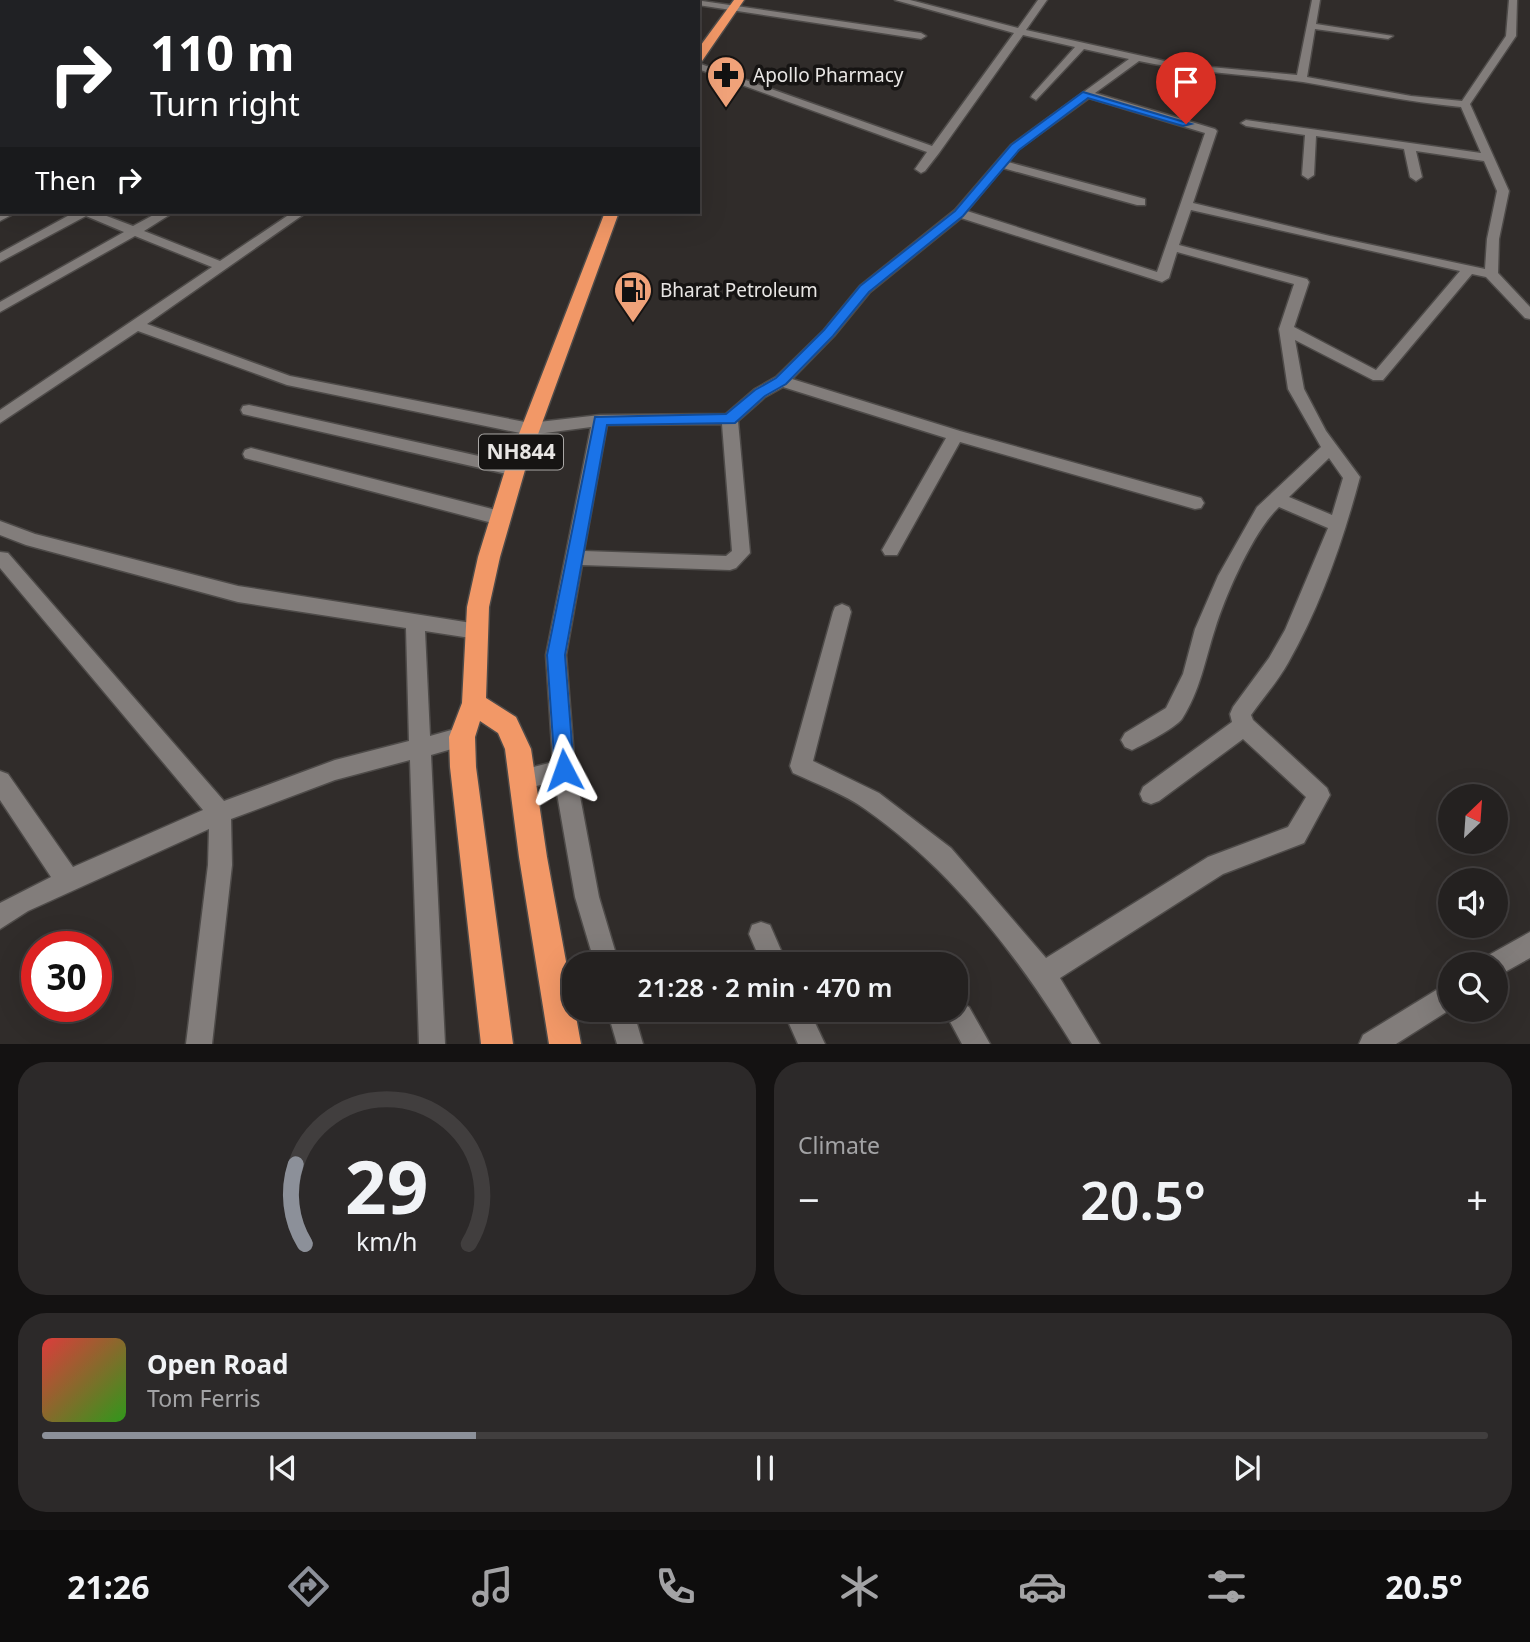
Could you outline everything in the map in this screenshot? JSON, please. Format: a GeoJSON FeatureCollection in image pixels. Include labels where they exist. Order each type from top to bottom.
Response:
{"type":"FeatureCollection","features":[{"type":"Feature","properties":{"kind":"highway"},"geometry":{"type":"LineString","coordinates":[[700,55],[735,4]]}},
{"type":"Feature","properties":{"kind":"highway","name":"NH844"},"geometry":{"type":"LineString","coordinates":[[498,1044],[464,778],[462,737],[474,703],[477,631],[484,582],[500,519],[514,470],[611,214]]}},
{"type":"Feature","properties":{"kind":"highway"},"geometry":{"type":"LineString","coordinates":[[474,703],[507,725],[518,749],[565,1044]]}},
{"type":"Feature","properties":{"kind":"street"},"geometry":{"type":"LineString","coordinates":[[900,0],[1022,32],[1178,67],[1301,79],[1411,99],[1465,104]]}},
{"type":"Feature","properties":{"kind":"street"},"geometry":{"type":"LineString","coordinates":[[940,11],[954,0]]}},
{"type":"Feature","properties":{"kind":"street"},"geometry":{"type":"LineString","coordinates":[[921,169],[1043,0]]}},
{"type":"Feature","properties":{"kind":"street"},"geometry":{"type":"LineString","coordinates":[[1301,79],[1316,0]]}},
{"type":"Feature","properties":{"kind":"street"},"geometry":{"type":"LineString","coordinates":[[1465,104],[1511,36],[1513,0]]}},
{"type":"Feature","properties":{"kind":"street"},"geometry":{"type":"LineString","coordinates":[[700,2],[735,4],[921,36]]}},
{"type":"Feature","properties":{"kind":"street"},"geometry":{"type":"LineString","coordinates":[[1311,26],[1388,36]]}},
{"type":"Feature","properties":{"kind":"street"},"geometry":{"type":"LineString","coordinates":[[1036,97],[1081,46]]}},
{"type":"Feature","properties":{"kind":"street"},"geometry":{"type":"LineString","coordinates":[[136,325],[287,380],[530,429],[600,420],[730,419],[760,393],[781,381],[828,333],[864,289],[959,213],[1015,148],[1137,58]]}},
{"type":"Feature","properties":{"kind":"street"},"geometry":{"type":"LineString","coordinates":[[700,67],[934,151]]}},
{"type":"Feature","properties":{"kind":"street"},"geometry":{"type":"LineString","coordinates":[[959,213],[1162,278],[1211,131],[1087,94]]}},
{"type":"Feature","properties":{"kind":"street"},"geometry":{"type":"LineString","coordinates":[[1465,104],[1503,191],[1493,239],[1491,274]]}},
{"type":"Feature","properties":{"kind":"street"},"geometry":{"type":"LineString","coordinates":[[1246,123],[1490,158]]}},
{"type":"Feature","properties":{"kind":"street"},"geometry":{"type":"LineString","coordinates":[[1308,175],[1311,132]]}},
{"type":"Feature","properties":{"kind":"street"},"geometry":{"type":"LineString","coordinates":[[1409,147],[1416,177]]}},
{"type":"Feature","properties":{"kind":"street"},"geometry":{"type":"LineString","coordinates":[[1002,164],[1141,202]]}},
{"type":"Feature","properties":{"kind":"street"},"geometry":{"type":"LineString","coordinates":[[1186,205],[1491,274],[1528,310]]}},
{"type":"Feature","properties":{"kind":"street"},"geometry":{"type":"LineString","coordinates":[[0,258],[81,214]]}},
{"type":"Feature","properties":{"kind":"street"},"geometry":{"type":"LineString","coordinates":[[90,214],[221,266]]}},
{"type":"Feature","properties":{"kind":"street"},"geometry":{"type":"LineString","coordinates":[[0,308],[165,214]]}},
{"type":"Feature","properties":{"kind":"street"},"geometry":{"type":"LineString","coordinates":[[0,418],[298,214]]}},
{"type":"Feature","properties":{"kind":"street"},"geometry":{"type":"LineString","coordinates":[[1043,974],[1216,865],[1296,835],[1319,795],[1244,726],[1240,713],[1280,658],[1307,603],[1338,525],[1352,477],[1320,434],[1296,389],[1286,329],[1302,282],[1172,247]]}},
{"type":"Feature","properties":{"kind":"street"},"geometry":{"type":"LineString","coordinates":[[1286,329],[1378,377],[1469,269]]}},
{"type":"Feature","properties":{"kind":"street"},"geometry":{"type":"LineString","coordinates":[[781,381],[956,435],[1195,503]]}},
{"type":"Feature","properties":{"kind":"street"},"geometry":{"type":"LineString","coordinates":[[249,410],[514,470]]}},
{"type":"Feature","properties":{"kind":"street"},"geometry":{"type":"LineString","coordinates":[[574,558],[730,563],[736,560],[741,553],[730,419]]}},
{"type":"Feature","properties":{"kind":"street"},"geometry":{"type":"LineString","coordinates":[[600,420],[556,655],[564,770],[587,897],[603,952]]}},
{"type":"Feature","properties":{"kind":"street"},"geometry":{"type":"LineString","coordinates":[[891,550],[956,435]]}},
{"type":"Feature","properties":{"kind":"street"},"geometry":{"type":"LineString","coordinates":[[1132,740],[1173,715],[1193,674],[1205,629],[1227,576],[1264,512],[1330,449]]}},
{"type":"Feature","properties":{"kind":"street"},"geometry":{"type":"LineString","coordinates":[[251,454],[500,519]]}},
{"type":"Feature","properties":{"kind":"street"},"geometry":{"type":"LineString","coordinates":[[1277,499],[1338,525]]}},
{"type":"Feature","properties":{"kind":"street"},"geometry":{"type":"LineString","coordinates":[[0,528],[32,540],[238,594],[477,631]]}},
{"type":"Feature","properties":{"kind":"street"},"geometry":{"type":"LineString","coordinates":[[32,540],[1,559],[220,813],[220,865],[199,1044]]}},
{"type":"Feature","properties":{"kind":"street"},"geometry":{"type":"LineString","coordinates":[[842,612],[801,766],[871,800],[943,856],[1043,974],[1087,1044]]}},
{"type":"Feature","properties":{"kind":"street"},"geometry":{"type":"LineString","coordinates":[[415,622],[432,1044]]}},
{"type":"Feature","properties":{"kind":"street"},"geometry":{"type":"LineString","coordinates":[[1151,794],[1244,726]]}},
{"type":"Feature","properties":{"kind":"street"},"geometry":{"type":"LineString","coordinates":[[0,917],[20,903],[220,813],[335,770],[419,746],[462,737]]}},
{"type":"Feature","properties":{"kind":"street"},"geometry":{"type":"LineString","coordinates":[[522,779],[564,770]]}},
{"type":"Feature","properties":{"kind":"street"},"geometry":{"type":"LineString","coordinates":[[0,781],[68,881]]}},
{"type":"Feature","properties":{"kind":"street"},"geometry":{"type":"LineString","coordinates":[[761,934],[769,952]]}},
{"type":"Feature","properties":{"kind":"street"},"geometry":{"type":"LineString","coordinates":[[1508,958],[1530,944]]}},
{"type":"Feature","properties":{"kind":"street"},"geometry":{"type":"LineString","coordinates":[[1373,1044],[1438,1002]]}},
{"type":"Feature","properties":{"kind":"street"},"geometry":{"type":"LineString","coordinates":[[624,1022],[630,1044]]}},
{"type":"Feature","properties":{"kind":"street"},"geometry":{"type":"LineString","coordinates":[[802,1022],[812,1044]]}},
{"type":"Feature","properties":{"kind":"street"},"geometry":{"type":"LineString","coordinates":[[963,1022],[976,1044]]}},
{"type":"Feature","properties":{"kind":"place","name":"Apollo Pharmacy"},"geometry":{"type":"Point","coordinates":[726,109]}},
{"type":"Feature","properties":{"kind":"place","name":"Bharat Petroleum"},"geometry":{"type":"Point","coordinates":[633,324]}},
{"type":"Feature","properties":{"kind":"route"},"geometry":{"type":"LineString","coordinates":[[564,770],[556,655],[600,420],[730,419],[760,393],[781,381],[828,333],[864,289],[959,213],[1015,148],[1087,94],[1186,124]]}}]}
